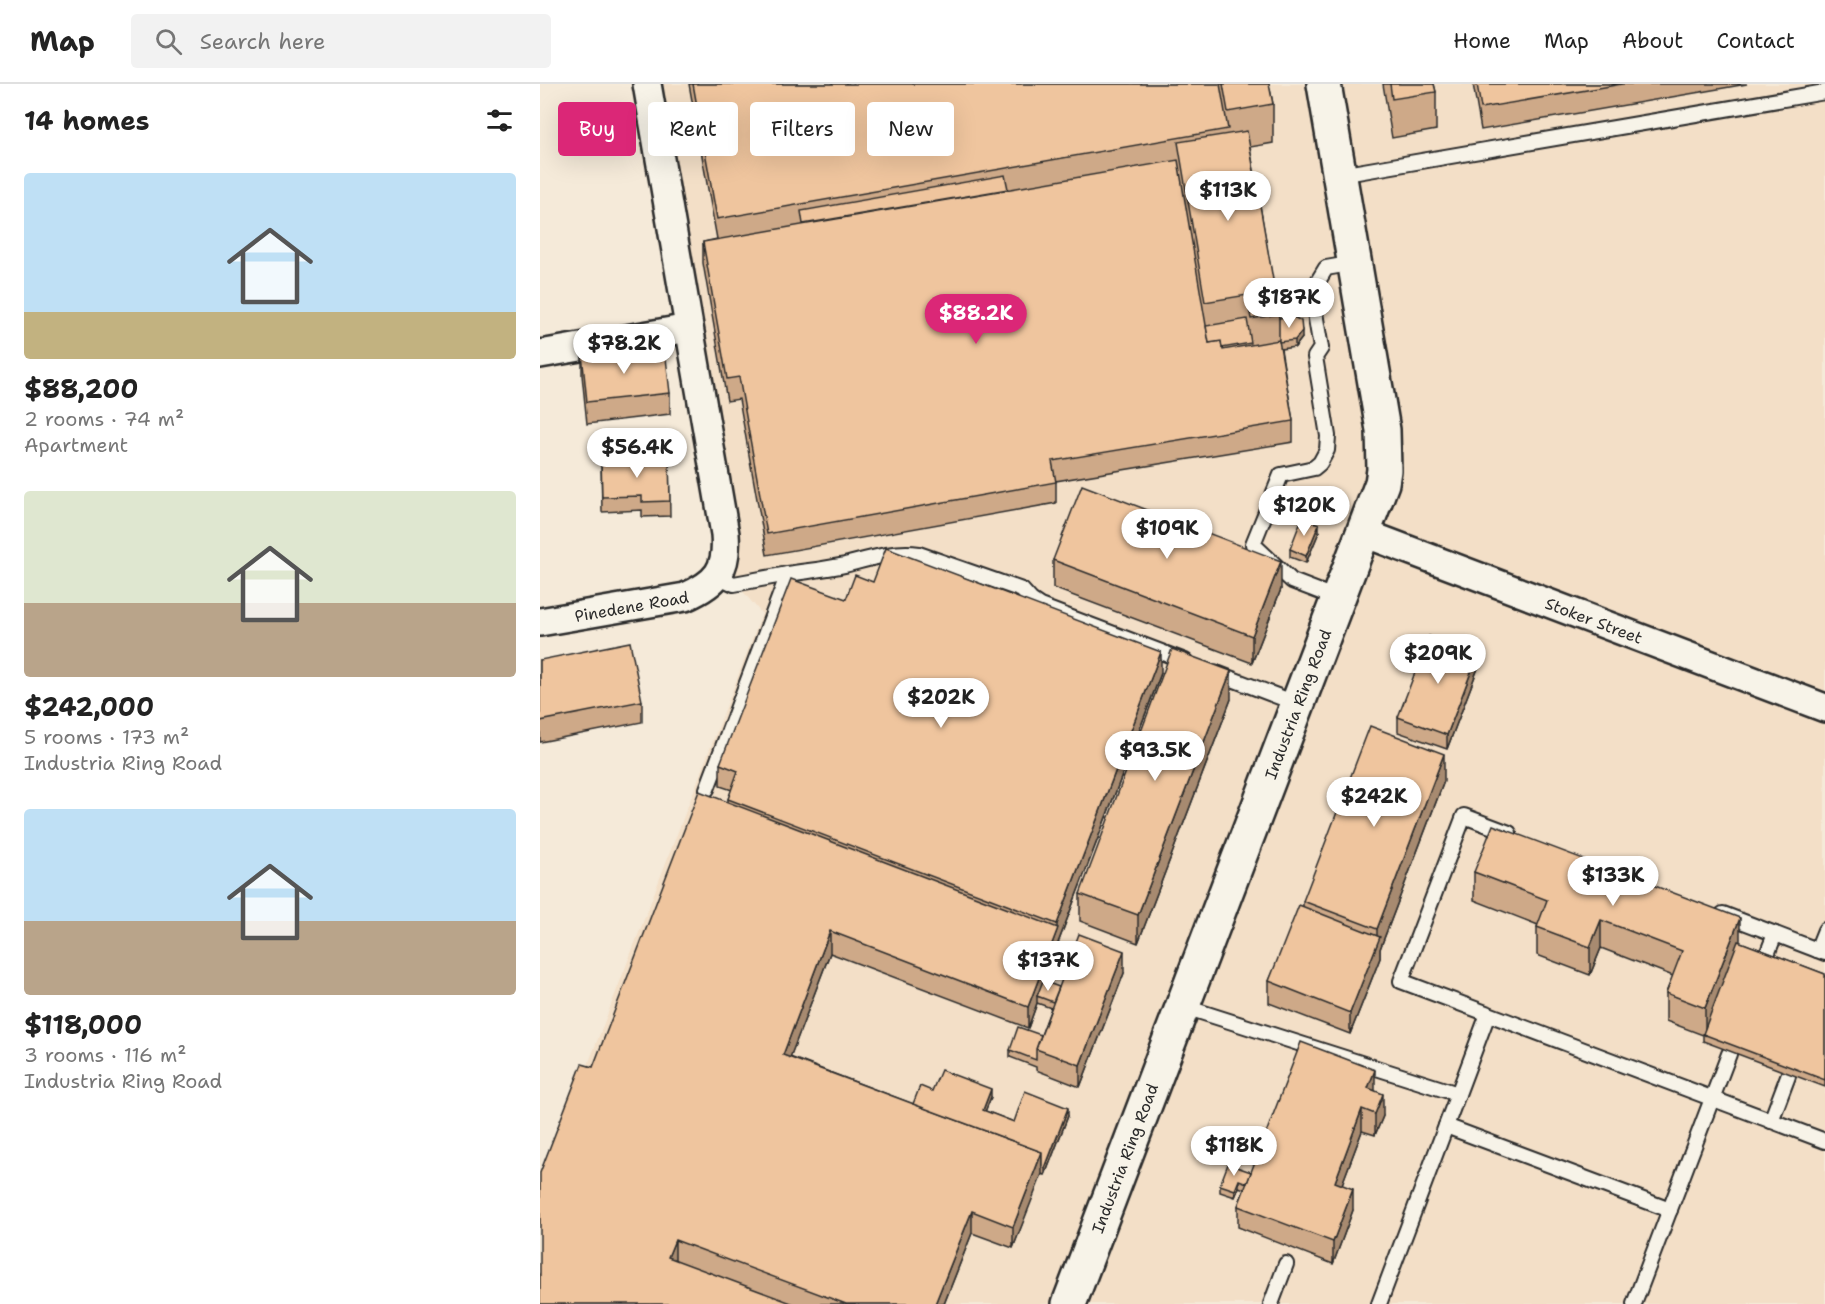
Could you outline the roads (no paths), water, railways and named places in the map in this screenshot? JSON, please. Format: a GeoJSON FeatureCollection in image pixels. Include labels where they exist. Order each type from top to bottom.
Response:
{"type":"FeatureCollection","features":[{"type":"Feature","properties":{"kind":"street"},"geometry":{"type":"LineString","coordinates":[[647,84],[725,534],[726,557],[717,576]]}},
{"type":"Feature","properties":{"kind":"street","name":"Industria Ring Road"},"geometry":{"type":"LineString","coordinates":[[1069,1304],[1382,483],[1383,430],[1324,84]]}},
{"type":"Feature","properties":{"kind":"street"},"geometry":{"type":"LineString","coordinates":[[540,354],[689,328]]}},
{"type":"Feature","properties":{"kind":"street","name":"Stoker Street"},"geometry":{"type":"LineString","coordinates":[[1364,533],[1825,708]]}},
{"type":"Feature","properties":{"kind":"street","name":"Pinedene Road"},"geometry":{"type":"LineString","coordinates":[[540,622],[685,597],[699,591],[717,576]]}},
{"type":"Feature","properties":{"kind":"lane"},"geometry":{"type":"LineString","coordinates":[[1340,175],[1825,92]]}},
{"type":"Feature","properties":{"kind":"lane"},"geometry":{"type":"LineString","coordinates":[[1339,598],[1292,581],[1253,544],[1281,476],[1314,468],[1320,463],[1327,450],[1328,436],[1315,357],[1321,348],[1314,307],[1306,301],[1326,268],[1355,263]]}},
{"type":"Feature","properties":{"kind":"lane"},"geometry":{"type":"LineString","coordinates":[[717,576],[734,584],[871,558],[904,553],[919,554],[1022,590],[1040,606],[1298,704]]}},
{"type":"Feature","properties":{"kind":"lane"},"geometry":{"type":"LineString","coordinates":[[706,789],[788,574]]}},
{"type":"Feature","properties":{"kind":"lane"},"geometry":{"type":"LineString","coordinates":[[1525,839],[1464,816],[1401,981],[1825,1141]]}},
{"type":"Feature","properties":{"kind":"lane"},"geometry":{"type":"LineString","coordinates":[[1714,911],[1821,952],[1825,930]]}},
{"type":"Feature","properties":{"kind":"lane"},"geometry":{"type":"LineString","coordinates":[[1766,957],[1775,934]]}},
{"type":"Feature","properties":{"kind":"lane"},"geometry":{"type":"LineString","coordinates":[[1182,1006],[1458,1094]]}},
{"type":"Feature","properties":{"kind":"lane"},"geometry":{"type":"LineString","coordinates":[[1379,1304],[1488,1014]]}},
{"type":"Feature","properties":{"kind":"lane"},"geometry":{"type":"LineString","coordinates":[[1634,1304],[1729,1054]]}},
{"type":"Feature","properties":{"kind":"lane"},"geometry":{"type":"LineString","coordinates":[[1771,1121],[1788,1076]]}},
{"type":"Feature","properties":{"kind":"lane"},"geometry":{"type":"LineString","coordinates":[[1446,1126],[1670,1210]]}},
{"type":"Feature","properties":{"kind":"lane"},"geometry":{"type":"LineString","coordinates":[[1271,1304],[1286,1264]]}}]}
